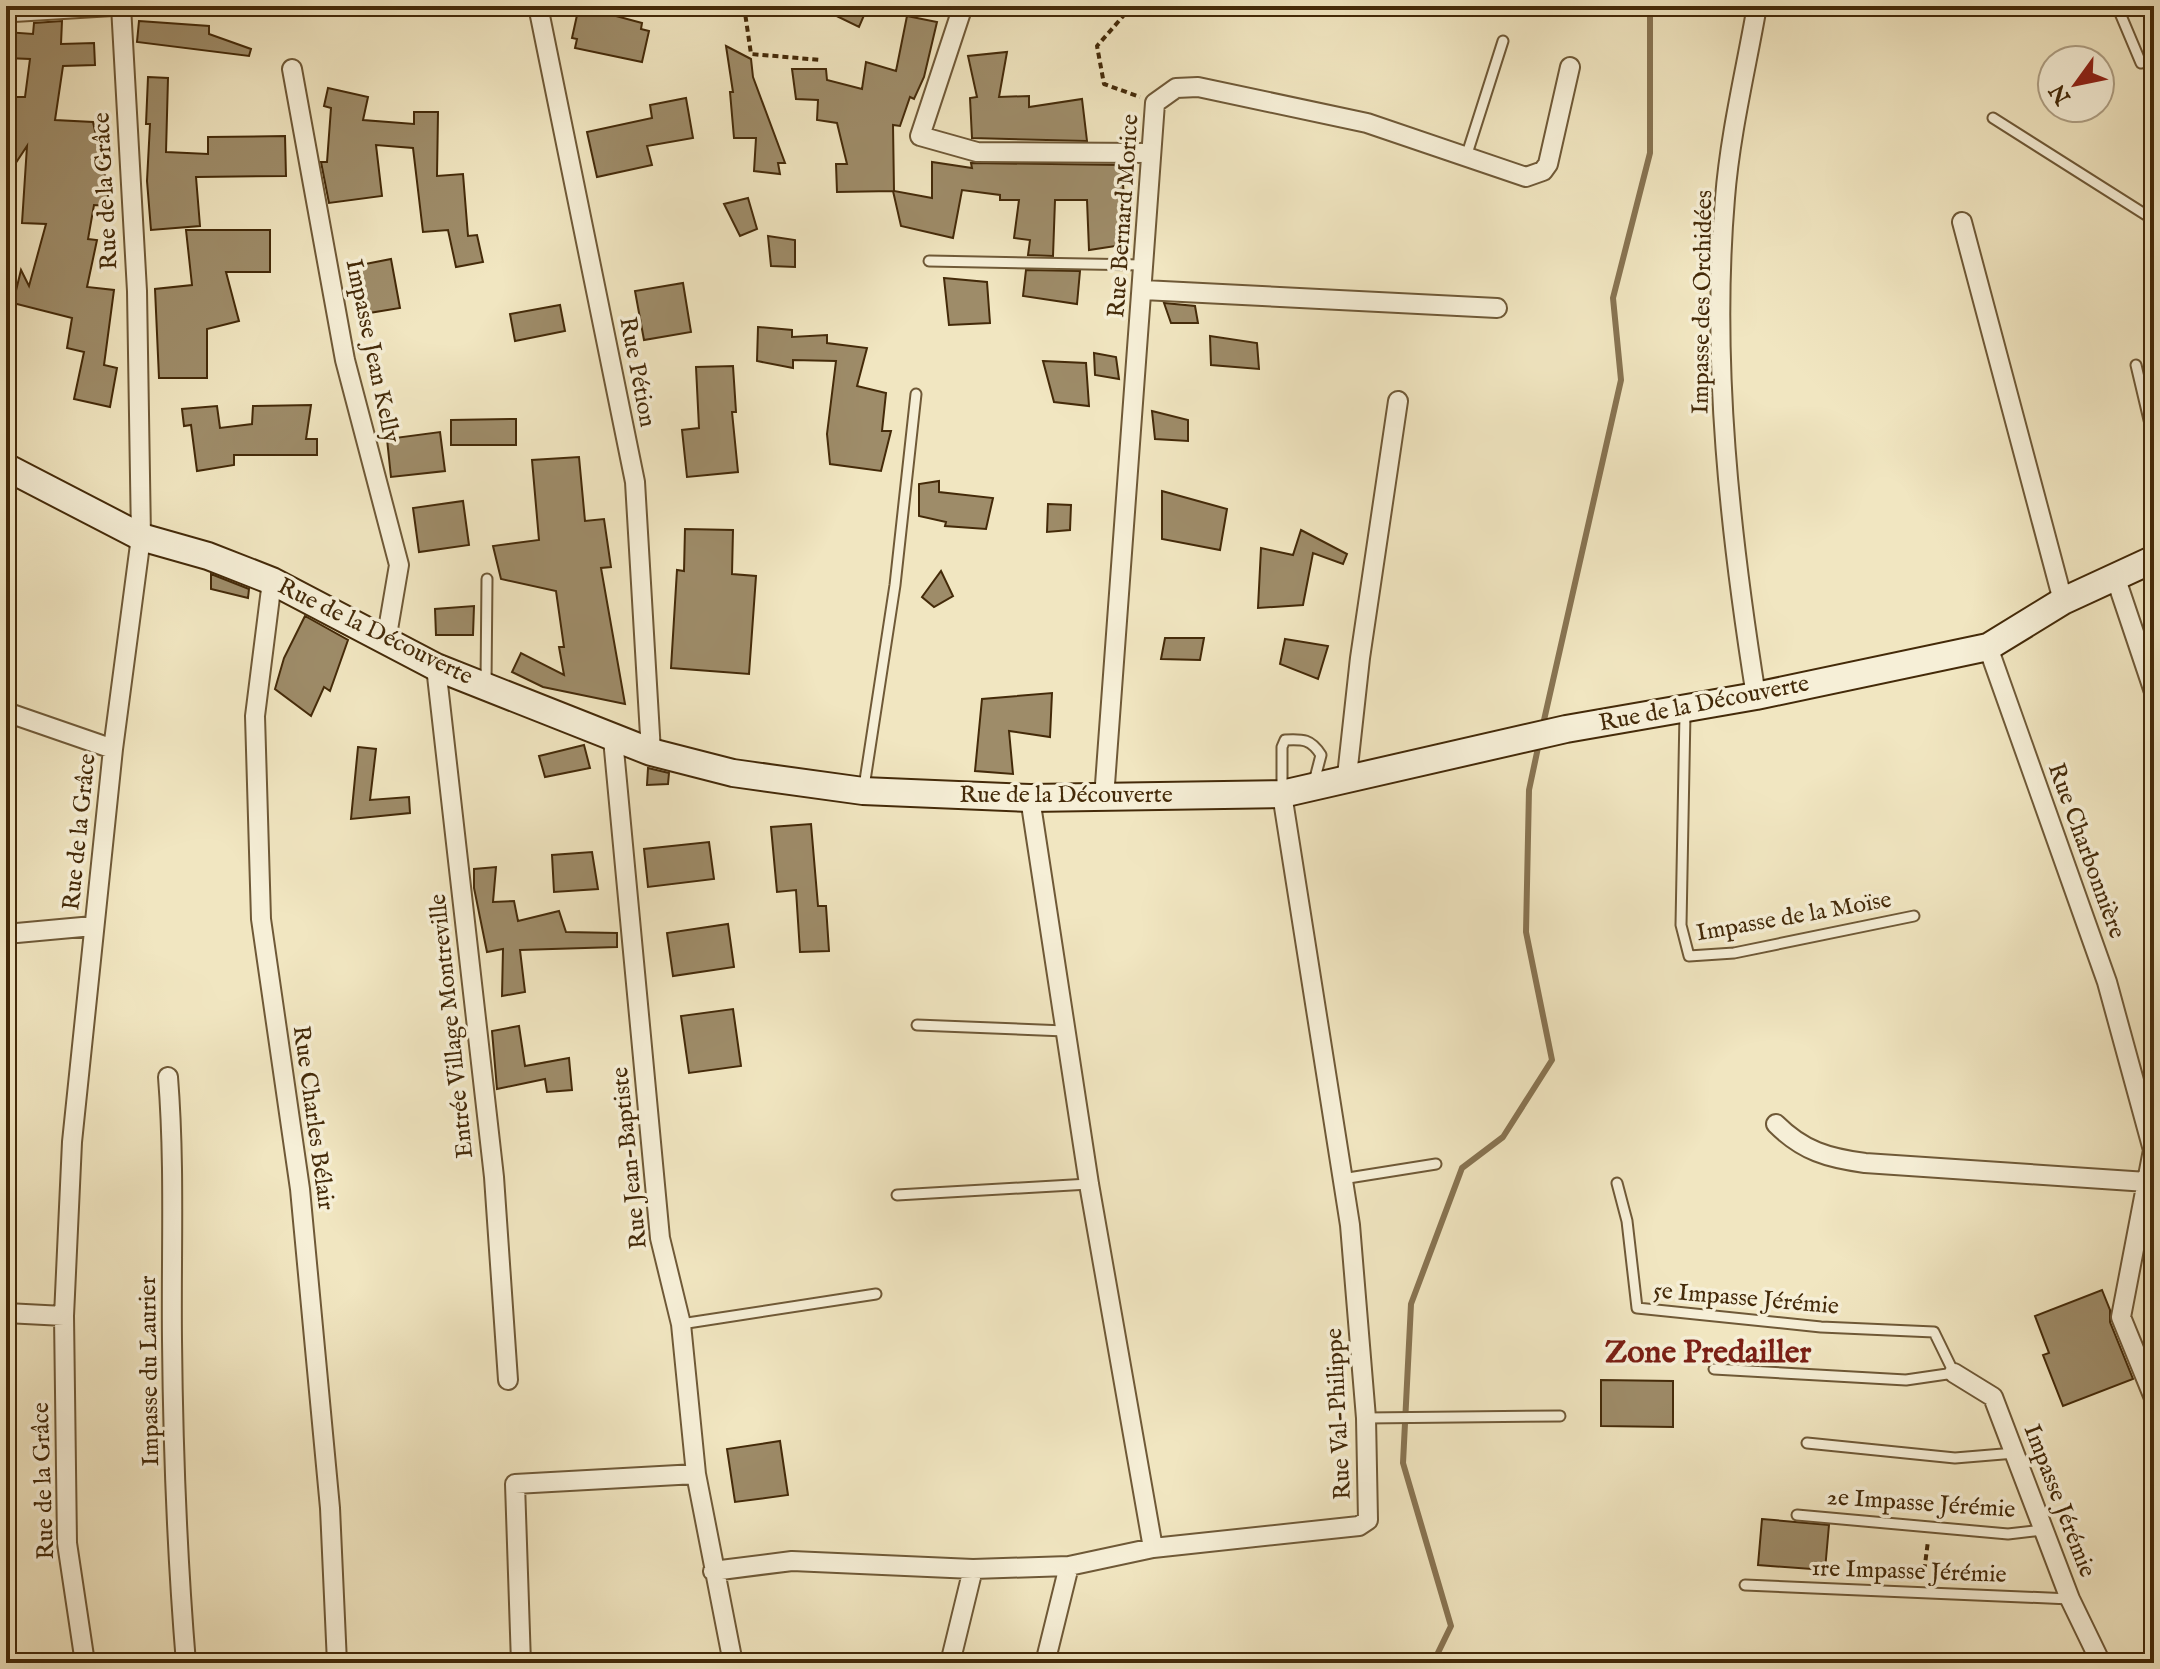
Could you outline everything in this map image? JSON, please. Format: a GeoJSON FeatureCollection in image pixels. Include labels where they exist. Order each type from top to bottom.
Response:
{"type":"FeatureCollection","features":[{"type":"Feature","properties":{"kind":"street","name":"Rue Pétion"},"geometry":{"type":"LineString","coordinates":[[538,6],[635,482],[651,752]]}},
{"type":"Feature","properties":{"kind":"street"},"geometry":{"type":"LineString","coordinates":[[963,6],[920,136],[977,152],[1149,153]]}},
{"type":"Feature","properties":{"kind":"street","name":"Impasse des Orchidées"},"geometry":{"type":"LineString","coordinates":[[1756,696],[1740,596],[1721,378],[1725,197],[1757,6]]}},
{"type":"Feature","properties":{"kind":"street","name":"Rue de la Grâce"},"geometry":{"type":"LineString","coordinates":[[85,1663],[67,1543],[64,1316],[72,1142],[113,749],[141,537],[137,291],[121,8]]}},
{"type":"Feature","properties":{"kind":"street","name":"Rue Bernard Morice"},"geometry":{"type":"LineString","coordinates":[[1104,798],[1155,103],[1176,88],[1198,87],[1367,123],[1526,177],[1543,171],[1548,164],[1570,67]]}},
{"type":"Feature","properties":{"kind":"street","name":"Impasse Jean Kelly"},"geometry":{"type":"LineString","coordinates":[[292,69],[345,360],[399,565],[386,641]]}},
{"type":"Feature","properties":{"kind":"street"},"geometry":{"type":"LineString","coordinates":[[1962,222],[2063,601]]}},
{"type":"Feature","properties":{"kind":"street"},"geometry":{"type":"LineString","coordinates":[[1143,290],[1497,308]]}},
{"type":"Feature","properties":{"kind":"street"},"geometry":{"type":"LineString","coordinates":[[1347,776],[1360,658],[1398,401]]}},
{"type":"Feature","properties":{"kind":"street","name":"Rue de la Découverte"},"geometry":{"type":"LineString","coordinates":[[6,467],[141,537],[208,556],[272,581],[436,667],[613,739],[733,773],[863,791],[1030,798],[1282,794],[1347,776],[1566,729],[1756,696],[1988,647],[2063,601],[2154,559]]}},
{"type":"Feature","properties":{"kind":"street"},"geometry":{"type":"LineString","coordinates":[[2115,576],[2154,692]]}},
{"type":"Feature","properties":{"kind":"street","name":"Rue Charles Bélair"},"geometry":{"type":"LineString","coordinates":[[272,581],[255,716],[261,919],[300,1189],[330,1508],[337,1663]]}},
{"type":"Feature","properties":{"kind":"street","name":"Rue Charbonnière"},"geometry":{"type":"LineString","coordinates":[[1988,647],[2107,982],[2153,1150],[2121,1317],[2154,1398]]}},
{"type":"Feature","properties":{"kind":"street","name":"Entrée Village Montreville"},"geometry":{"type":"LineString","coordinates":[[436,667],[494,1177],[508,1380]]}},
{"type":"Feature","properties":{"kind":"street"},"geometry":{"type":"LineString","coordinates":[[6,712],[113,749]]}},
{"type":"Feature","properties":{"kind":"street","name":"Rue Jean-Baptiste"},"geometry":{"type":"LineString","coordinates":[[613,739],[660,1238],[681,1324],[696,1474],[733,1663]]}},
{"type":"Feature","properties":{"kind":"street","name":"Rue Val-Philippe"},"geometry":{"type":"LineString","coordinates":[[713,1571],[792,1561],[973,1569],[1069,1566],[1153,1548],[1359,1526],[1368,1520],[1366,1418],[1350,1225],[1282,794]]}},
{"type":"Feature","properties":{"kind":"street"},"geometry":{"type":"LineString","coordinates":[[1030,798],[1089,1184],[1153,1548]]}},
{"type":"Feature","properties":{"kind":"street"},"geometry":{"type":"LineString","coordinates":[[6,934],[93,926]]}},
{"type":"Feature","properties":{"kind":"street","name":"Impasse du Laurier"},"geometry":{"type":"LineString","coordinates":[[168,1077],[174,1152],[172,1338],[177,1561],[186,1663]]}},
{"type":"Feature","properties":{"kind":"street"},"geometry":{"type":"LineString","coordinates":[[1776,1124],[1795,1144],[1824,1157],[1865,1163],[1990,1169],[2147,1182]]}},
{"type":"Feature","properties":{"kind":"street"},"geometry":{"type":"LineString","coordinates":[[6,1313],[64,1316]]}},
{"type":"Feature","properties":{"kind":"street","name":"Impasse Jérémie"},"geometry":{"type":"LineString","coordinates":[[1954,1373],[1993,1397],[2070,1599],[2101,1663]]}},
{"type":"Feature","properties":{"kind":"street"},"geometry":{"type":"LineString","coordinates":[[521,1663],[515,1484],[696,1474]]}},
{"type":"Feature","properties":{"kind":"street"},"geometry":{"type":"LineString","coordinates":[[1045,1663],[1069,1566]]}},
{"type":"Feature","properties":{"kind":"street"},"geometry":{"type":"LineString","coordinates":[[950,1663],[973,1569]]}},
{"type":"Feature","properties":{"kind":"lane"},"geometry":{"type":"LineString","coordinates":[[2117,6],[2141,63]]}},
{"type":"Feature","properties":{"kind":"lane"},"geometry":{"type":"LineString","coordinates":[[6,17],[121,8]]}},
{"type":"Feature","properties":{"kind":"lane"},"geometry":{"type":"LineString","coordinates":[[1466,157],[1503,41]]}},
{"type":"Feature","properties":{"kind":"lane"},"geometry":{"type":"LineString","coordinates":[[1993,118],[2154,220]]}},
{"type":"Feature","properties":{"kind":"lane"},"geometry":{"type":"LineString","coordinates":[[929,261],[1143,265]]}},
{"type":"Feature","properties":{"kind":"lane"},"geometry":{"type":"LineString","coordinates":[[2136,365],[2154,441]]}},
{"type":"Feature","properties":{"kind":"lane"},"geometry":{"type":"LineString","coordinates":[[863,791],[895,585],[916,394]]}},
{"type":"Feature","properties":{"kind":"lane"},"geometry":{"type":"LineString","coordinates":[[486,686],[487,579]]}},
{"type":"Feature","properties":{"kind":"lane","name":"Impasse de la Moïse"},"geometry":{"type":"LineString","coordinates":[[1686,709],[1681,925],[1689,956],[1734,953],[1914,916]]}},
{"type":"Feature","properties":{"kind":"lane"},"geometry":{"type":"LineString","coordinates":[[1282,794],[1282,747],[1285,740],[1303,739],[1314,744],[1321,755],[1313,785]]}},
{"type":"Feature","properties":{"kind":"lane"},"geometry":{"type":"LineString","coordinates":[[917,1025],[1065,1031]]}},
{"type":"Feature","properties":{"kind":"lane"},"geometry":{"type":"LineString","coordinates":[[1342,1179],[1436,1164]]}},
{"type":"Feature","properties":{"kind":"lane","name":"5e Impasse Jérémie"},"geometry":{"type":"LineString","coordinates":[[1617,1183],[1627,1221],[1637,1308],[1821,1327],[1934,1332],[1954,1373]]}},
{"type":"Feature","properties":{"kind":"lane"},"geometry":{"type":"LineString","coordinates":[[897,1195],[1089,1184]]}},
{"type":"Feature","properties":{"kind":"lane"},"geometry":{"type":"LineString","coordinates":[[681,1324],[876,1294]]}},
{"type":"Feature","properties":{"kind":"lane"},"geometry":{"type":"LineString","coordinates":[[1714,1369],[1906,1380],[1954,1373]]}},
{"type":"Feature","properties":{"kind":"lane"},"geometry":{"type":"LineString","coordinates":[[1366,1418],[1422,1415],[1560,1416]]}},
{"type":"Feature","properties":{"kind":"lane"},"geometry":{"type":"LineString","coordinates":[[1807,1443],[1955,1458],[2015,1453]]}},
{"type":"Feature","properties":{"kind":"lane","name":"2e Impasse Jérémie"},"geometry":{"type":"LineString","coordinates":[[1797,1515],[2008,1534],[2043,1530]]}},
{"type":"Feature","properties":{"kind":"lane","name":"1re Impasse Jérémie"},"geometry":{"type":"LineString","coordinates":[[1745,1585],[2070,1599]]}},
{"type":"Feature","properties":{"kind":"path"},"geometry":{"type":"LineString","coordinates":[[744,6],[751,54],[821,60]]}},
{"type":"Feature","properties":{"kind":"path"},"geometry":{"type":"LineString","coordinates":[[1132,6],[1097,46],[1104,84],[1155,103]]}},
{"type":"Feature","properties":{"kind":"path"},"geometry":{"type":"LineString","coordinates":[[1922,1591],[1930,1526]]}},
{"type":"Feature","properties":{"kind":"building"},"geometry":{"type":"Polygon","coordinates":[[[579,6],[642,23],[641,29],[649,31],[642,62],[575,48],[577,39],[572,38],[579,6]]]}},
{"type":"Feature","properties":{"kind":"building"},"geometry":{"type":"Polygon","coordinates":[[[816,6],[868,6],[859,27],[816,6]]]}},
{"type":"Feature","properties":{"kind":"building"},"geometry":{"type":"Polygon","coordinates":[[[907,16],[937,22],[924,77],[914,99],[910,97],[900,126],[893,125],[894,191],[932,198],[932,162],[972,168],[971,163],[1121,165],[1129,244],[1089,250],[1087,200],[1055,200],[1053,256],[1028,255],[1030,240],[1014,238],[1019,200],[1000,200],[1000,195],[962,190],[953,238],[901,226],[893,191],[837,192],[836,164],[847,164],[837,123],[817,120],[818,100],[796,99],[792,69],[826,69],[827,80],[862,89],[866,62],[896,71],[907,16]]]}},
{"type":"Feature","properties":{"kind":"building"},"geometry":{"type":"Polygon","coordinates":[[[62,21],[61,44],[94,43],[95,65],[63,66],[55,120],[93,122],[108,189],[108,206],[94,205],[88,239],[97,240],[87,287],[114,290],[104,365],[117,368],[110,407],[74,399],[84,352],[67,348],[72,318],[13,303],[21,270],[29,286],[46,224],[22,223],[27,146],[6,178],[6,97],[25,97],[30,59],[6,58],[6,32],[33,34],[34,23],[62,21]]]}},
{"type":"Feature","properties":{"kind":"building"},"geometry":{"type":"Polygon","coordinates":[[[139,21],[209,26],[209,34],[251,49],[249,56],[137,42],[139,21]]]}},
{"type":"Feature","properties":{"kind":"building"},"geometry":{"type":"Polygon","coordinates":[[[726,46],[751,59],[753,77],[785,163],[778,163],[780,174],[754,171],[756,138],[734,138],[730,92],[733,92],[726,46]]]}},
{"type":"Feature","properties":{"kind":"building"},"geometry":{"type":"Polygon","coordinates":[[[1007,52],[999,97],[1029,96],[1029,107],[1082,99],[1087,141],[972,138],[970,98],[977,97],[968,56],[1007,52]]]}},
{"type":"Feature","properties":{"kind":"building"},"geometry":{"type":"Polygon","coordinates":[[[148,77],[168,78],[166,152],[208,154],[208,137],[285,136],[286,176],[196,177],[200,226],[151,230],[147,181],[150,124],[146,124],[148,77]]]}},
{"type":"Feature","properties":{"kind":"building"},"geometry":{"type":"Polygon","coordinates":[[[328,88],[368,97],[363,120],[414,124],[414,112],[438,112],[437,176],[463,174],[468,236],[477,235],[483,262],[456,267],[448,230],[423,232],[413,148],[376,145],[382,196],[329,203],[321,162],[327,162],[331,108],[324,106],[328,88]]]}},
{"type":"Feature","properties":{"kind":"building"},"geometry":{"type":"Polygon","coordinates":[[[686,98],[693,138],[647,146],[652,165],[597,177],[587,132],[652,118],[650,105],[686,98]]]}},
{"type":"Feature","properties":{"kind":"building"},"geometry":{"type":"Polygon","coordinates":[[[748,198],[757,229],[740,236],[724,204],[748,198]]]}},
{"type":"Feature","properties":{"kind":"building"},"geometry":{"type":"Polygon","coordinates":[[[186,230],[270,230],[270,272],[226,272],[239,321],[207,329],[207,378],[159,378],[155,289],[192,285],[186,230]]]}},
{"type":"Feature","properties":{"kind":"building"},"geometry":{"type":"Polygon","coordinates":[[[768,236],[795,240],[795,267],[771,266],[768,236]]]}},
{"type":"Feature","properties":{"kind":"building"},"geometry":{"type":"Polygon","coordinates":[[[391,259],[400,308],[363,314],[355,266],[391,259]]]}},
{"type":"Feature","properties":{"kind":"building"},"geometry":{"type":"Polygon","coordinates":[[[1026,270],[1080,271],[1077,304],[1023,296],[1026,270]]]}},
{"type":"Feature","properties":{"kind":"building"},"geometry":{"type":"Polygon","coordinates":[[[944,278],[987,282],[990,323],[949,325],[944,278]]]}},
{"type":"Feature","properties":{"kind":"building"},"geometry":{"type":"Polygon","coordinates":[[[683,283],[691,332],[644,340],[635,291],[683,283]]]}},
{"type":"Feature","properties":{"kind":"building"},"geometry":{"type":"Polygon","coordinates":[[[1164,303],[1195,306],[1198,323],[1171,323],[1164,303]]]}},
{"type":"Feature","properties":{"kind":"building"},"geometry":{"type":"Polygon","coordinates":[[[560,305],[565,331],[515,341],[510,314],[560,305]]]}},
{"type":"Feature","properties":{"kind":"building"},"geometry":{"type":"Polygon","coordinates":[[[758,327],[792,330],[792,337],[827,335],[827,343],[867,348],[857,386],[886,393],[882,431],[891,431],[881,471],[830,464],[827,434],[836,361],[793,360],[793,368],[757,361],[758,327]]]}},
{"type":"Feature","properties":{"kind":"building"},"geometry":{"type":"Polygon","coordinates":[[[1210,336],[1257,343],[1259,369],[1211,365],[1210,336]]]}},
{"type":"Feature","properties":{"kind":"building"},"geometry":{"type":"Polygon","coordinates":[[[1094,353],[1116,357],[1119,379],[1095,375],[1094,353]]]}},
{"type":"Feature","properties":{"kind":"building"},"geometry":{"type":"Polygon","coordinates":[[[1043,361],[1086,363],[1089,406],[1054,402],[1043,361]]]}},
{"type":"Feature","properties":{"kind":"building"},"geometry":{"type":"Polygon","coordinates":[[[733,366],[736,412],[732,412],[738,472],[687,477],[682,430],[699,428],[696,367],[733,366]]]}},
{"type":"Feature","properties":{"kind":"building"},"geometry":{"type":"Polygon","coordinates":[[[311,405],[306,439],[317,439],[317,455],[234,455],[234,465],[197,471],[191,425],[184,426],[182,409],[217,406],[220,428],[252,424],[253,406],[311,405]]]}},
{"type":"Feature","properties":{"kind":"building"},"geometry":{"type":"Polygon","coordinates":[[[1152,411],[1188,420],[1188,441],[1155,439],[1152,411]]]}},
{"type":"Feature","properties":{"kind":"building"},"geometry":{"type":"Polygon","coordinates":[[[516,419],[516,445],[451,445],[451,420],[516,419]]]}},
{"type":"Feature","properties":{"kind":"building"},"geometry":{"type":"Polygon","coordinates":[[[440,432],[445,471],[391,477],[387,439],[440,432]]]}},
{"type":"Feature","properties":{"kind":"building"},"geometry":{"type":"Polygon","coordinates":[[[579,457],[585,521],[604,519],[611,567],[601,568],[625,704],[543,687],[512,672],[521,653],[564,675],[559,647],[564,647],[556,591],[501,579],[493,546],[539,540],[532,460],[579,457]]]}},
{"type":"Feature","properties":{"kind":"building"},"geometry":{"type":"Polygon","coordinates":[[[939,481],[939,492],[993,498],[986,529],[945,526],[946,522],[919,516],[919,484],[939,481]]]}},
{"type":"Feature","properties":{"kind":"building"},"geometry":{"type":"Polygon","coordinates":[[[1162,491],[1227,509],[1220,550],[1162,539],[1162,491]]]}},
{"type":"Feature","properties":{"kind":"building"},"geometry":{"type":"Polygon","coordinates":[[[463,501],[469,545],[419,552],[413,508],[463,501]]]}},
{"type":"Feature","properties":{"kind":"building"},"geometry":{"type":"Polygon","coordinates":[[[1048,504],[1071,505],[1070,530],[1047,532],[1048,504]]]}},
{"type":"Feature","properties":{"kind":"building"},"geometry":{"type":"Polygon","coordinates":[[[685,529],[733,530],[732,574],[756,576],[749,674],[671,668],[677,570],[684,571],[685,529]]]}},
{"type":"Feature","properties":{"kind":"building"},"geometry":{"type":"Polygon","coordinates":[[[1301,530],[1347,554],[1343,564],[1313,553],[1303,605],[1258,608],[1261,548],[1293,555],[1301,530]]]}},
{"type":"Feature","properties":{"kind":"building"},"geometry":{"type":"Polygon","coordinates":[[[941,571],[953,596],[934,607],[922,597],[941,571]]]}},
{"type":"Feature","properties":{"kind":"building"},"geometry":{"type":"Polygon","coordinates":[[[211,574],[249,589],[248,598],[211,589],[211,574]]]}},
{"type":"Feature","properties":{"kind":"building"},"geometry":{"type":"Polygon","coordinates":[[[474,606],[473,635],[436,635],[435,609],[474,606]]]}},
{"type":"Feature","properties":{"kind":"building"},"geometry":{"type":"Polygon","coordinates":[[[305,616],[348,640],[330,691],[324,687],[311,716],[275,689],[284,658],[305,616]]]}},
{"type":"Feature","properties":{"kind":"building"},"geometry":{"type":"Polygon","coordinates":[[[1165,638],[1204,638],[1200,660],[1161,659],[1165,638]]]}},
{"type":"Feature","properties":{"kind":"building"},"geometry":{"type":"Polygon","coordinates":[[[1285,639],[1328,646],[1318,679],[1280,664],[1285,639]]]}},
{"type":"Feature","properties":{"kind":"building"},"geometry":{"type":"Polygon","coordinates":[[[1052,693],[1050,737],[1009,731],[1013,774],[975,771],[982,699],[1052,693]]]}},
{"type":"Feature","properties":{"kind":"building"},"geometry":{"type":"Polygon","coordinates":[[[584,745],[590,768],[545,777],[539,756],[584,745]]]}},
{"type":"Feature","properties":{"kind":"building"},"geometry":{"type":"Polygon","coordinates":[[[358,747],[376,749],[370,800],[409,797],[410,813],[351,819],[358,747]]]}},
{"type":"Feature","properties":{"kind":"building"},"geometry":{"type":"Polygon","coordinates":[[[648,768],[669,773],[668,784],[647,785],[648,768]]]}},
{"type":"Feature","properties":{"kind":"building"},"geometry":{"type":"Polygon","coordinates":[[[811,824],[818,906],[826,906],[829,951],[800,952],[796,890],[777,892],[771,827],[811,824]]]}},
{"type":"Feature","properties":{"kind":"building"},"geometry":{"type":"Polygon","coordinates":[[[709,842],[714,879],[648,887],[644,849],[709,842]]]}},
{"type":"Feature","properties":{"kind":"building"},"geometry":{"type":"Polygon","coordinates":[[[592,852],[598,889],[554,892],[552,855],[592,852]]]}},
{"type":"Feature","properties":{"kind":"building"},"geometry":{"type":"Polygon","coordinates":[[[496,867],[493,902],[514,901],[518,921],[559,911],[566,932],[617,933],[617,947],[520,950],[525,992],[502,996],[503,949],[487,952],[474,888],[474,869],[496,867]]]}},
{"type":"Feature","properties":{"kind":"building"},"geometry":{"type":"Polygon","coordinates":[[[728,924],[734,967],[673,976],[667,933],[728,924]]]}},
{"type":"Feature","properties":{"kind":"building"},"geometry":{"type":"Polygon","coordinates":[[[733,1009],[741,1066],[689,1073],[681,1016],[733,1009]]]}},
{"type":"Feature","properties":{"kind":"building"},"geometry":{"type":"Polygon","coordinates":[[[519,1026],[525,1066],[569,1058],[572,1090],[547,1092],[545,1079],[497,1089],[492,1031],[519,1026]]]}},
{"type":"Feature","properties":{"kind":"building"},"geometry":{"type":"Polygon","coordinates":[[[2102,1290],[2110,1310],[2110,1322],[2133,1379],[2063,1406],[2043,1355],[2049,1353],[2035,1316],[2102,1290]]]}},
{"type":"Feature","properties":{"kind":"building"},"geometry":{"type":"Polygon","coordinates":[[[1601,1380],[1673,1381],[1673,1427],[1601,1426],[1601,1380]]]}},
{"type":"Feature","properties":{"kind":"building"},"geometry":{"type":"Polygon","coordinates":[[[780,1441],[788,1495],[735,1502],[727,1449],[780,1441]]]}},
{"type":"Feature","properties":{"kind":"building"},"geometry":{"type":"Polygon","coordinates":[[[1762,1519],[1829,1525],[1825,1570],[1758,1565],[1762,1519]]]}},
{"type":"Feature","properties":{"kind":"waterway"},"geometry":{"type":"LineString","coordinates":[[1542,729],[1621,380],[1613,298],[1650,153],[1650,6]]}},
{"type":"Feature","properties":{"kind":"waterway"},"geometry":{"type":"LineString","coordinates":[[1433,1663],[1451,1626],[1403,1463],[1411,1304],[1462,1168],[1503,1137],[1552,1060],[1526,932],[1529,790],[1539,743]]}},
{"type":"Feature","properties":{"kind":"district","name":"Zone Predailler"},"geometry":{"type":"Point","coordinates":[1708,1353]}}]}
